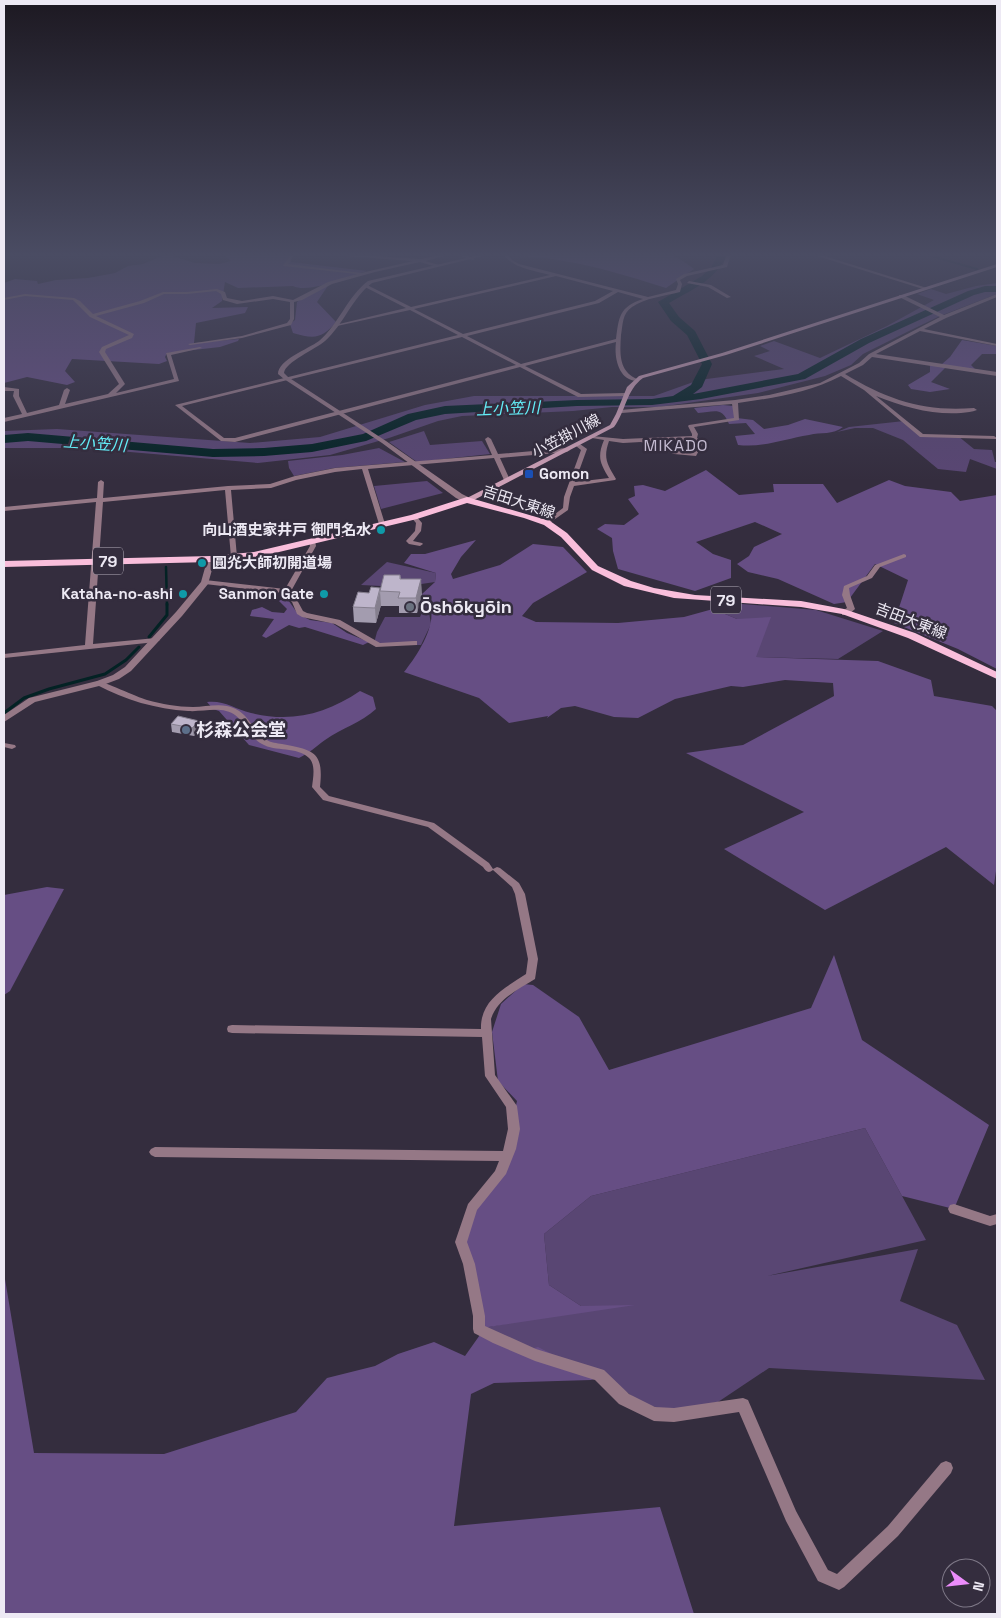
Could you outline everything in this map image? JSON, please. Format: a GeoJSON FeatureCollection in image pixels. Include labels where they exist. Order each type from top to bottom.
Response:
{"type":"FeatureCollection","features":[{"type":"Feature","properties":{"kind":"main road"},"geometry":{"type":"LineString","coordinates":[[635,380],[655,372],[712,358],[799,330]]}},
{"type":"Feature","properties":{"kind":"main road","name":"小笠掛川線"},"geometry":{"type":"LineString","coordinates":[[467,500],[594,437],[612,426],[622,410],[625,396],[635,380]]}},
{"type":"Feature","properties":{"kind":"main road","name":"吉田大東線"},"geometry":{"type":"LineString","coordinates":[[4,564],[211,559],[263,553],[414,517],[467,500],[484,507],[546,523],[564,536],[590,563],[609,576],[626,583],[678,596],[803,604],[845,612],[941,648],[997,676]]}},
{"type":"Feature","properties":{"kind":"street"},"geometry":{"type":"LineString","coordinates":[[110,395],[122,384],[102,352],[104,348],[130,337],[132,334],[120,330]]}},
{"type":"Feature","properties":{"kind":"street"},"geometry":{"type":"LineString","coordinates":[[188,344],[242,337],[269,330]]}},
{"type":"Feature","properties":{"kind":"street"},"geometry":{"type":"LineString","coordinates":[[334,330],[326,338],[285,364],[281,370],[282,374],[467,500]]}},
{"type":"Feature","properties":{"kind":"street"},"geometry":{"type":"LineString","coordinates":[[451,330],[580,396],[625,396]]}},
{"type":"Feature","properties":{"kind":"street"},"geometry":{"type":"LineString","coordinates":[[484,330],[178,405],[223,440],[236,440],[618,340]]}},
{"type":"Feature","properties":{"kind":"street"},"geometry":{"type":"LineString","coordinates":[[620,330],[618,359],[628,378],[635,380]]}},
{"type":"Feature","properties":{"kind":"street"},"geometry":{"type":"LineString","coordinates":[[622,410],[662,409],[734,402],[769,397],[822,384],[860,364],[871,355],[921,330],[997,345]]}},
{"type":"Feature","properties":{"kind":"street"},"geometry":{"type":"LineString","coordinates":[[4,420],[177,380],[168,354],[200,348]]}},
{"type":"Feature","properties":{"kind":"street"},"geometry":{"type":"LineString","coordinates":[[871,355],[973,368],[997,374]]}},
{"type":"Feature","properties":{"kind":"street"},"geometry":{"type":"LineString","coordinates":[[842,374],[866,390],[922,436],[994,438]]}},
{"type":"Feature","properties":{"kind":"street"},"geometry":{"type":"LineString","coordinates":[[4,389],[17,390],[16,396],[25,415]]}},
{"type":"Feature","properties":{"kind":"street"},"geometry":{"type":"LineString","coordinates":[[60,407],[67,390]]}},
{"type":"Feature","properties":{"kind":"street"},"geometry":{"type":"LineString","coordinates":[[866,390],[906,405],[941,410],[974,410]]}},
{"type":"Feature","properties":{"kind":"street"},"geometry":{"type":"LineString","coordinates":[[694,438],[695,434],[691,426],[738,419],[734,402]]}},
{"type":"Feature","properties":{"kind":"street"},"geometry":{"type":"LineString","coordinates":[[594,437],[640,440],[694,438],[700,443],[694,454],[676,453],[640,440]]}},
{"type":"Feature","properties":{"kind":"street"},"geometry":{"type":"LineString","coordinates":[[945,437],[950,443]]}},
{"type":"Feature","properties":{"kind":"street"},"geometry":{"type":"LineString","coordinates":[[488,439],[507,480]]}},
{"type":"Feature","properties":{"kind":"street"},"geometry":{"type":"LineString","coordinates":[[572,484],[613,479],[601,455],[607,439]]}},
{"type":"Feature","properties":{"kind":"street"},"geometry":{"type":"LineString","coordinates":[[546,523],[566,508],[567,497],[584,448],[578,445]]}},
{"type":"Feature","properties":{"kind":"street"},"geometry":{"type":"LineString","coordinates":[[4,509],[228,488],[271,486],[335,470],[567,450]]}},
{"type":"Feature","properties":{"kind":"street"},"geometry":{"type":"LineString","coordinates":[[364,467],[382,524]]}},
{"type":"Feature","properties":{"kind":"street"},"geometry":{"type":"LineString","coordinates":[[90,647],[101,482]]}},
{"type":"Feature","properties":{"kind":"street"},"geometry":{"type":"LineString","coordinates":[[228,488],[234,557]]}},
{"type":"Feature","properties":{"kind":"street"},"geometry":{"type":"LineString","coordinates":[[414,517],[418,523],[418,531],[409,540],[410,543],[420,544]]}},
{"type":"Feature","properties":{"kind":"street"},"geometry":{"type":"LineString","coordinates":[[312,542],[313,546],[286,594],[295,601],[300,612],[337,622],[379,645],[414,643]]}},
{"type":"Feature","properties":{"kind":"street"},"geometry":{"type":"LineString","coordinates":[[845,612],[851,609],[846,595],[846,587],[870,577],[877,566],[904,556]]}},
{"type":"Feature","properties":{"kind":"street"},"geometry":{"type":"LineString","coordinates":[[4,719],[32,700],[100,683],[116,677],[128,669],[156,640],[205,582],[211,559]]}},
{"type":"Feature","properties":{"kind":"street"},"geometry":{"type":"LineString","coordinates":[[205,582],[287,591]]}},
{"type":"Feature","properties":{"kind":"street"},"geometry":{"type":"LineString","coordinates":[[4,656],[156,640]]}},
{"type":"Feature","properties":{"kind":"street"},"geometry":{"type":"LineString","coordinates":[[100,683],[110,689],[160,706],[193,709],[211,707],[235,711],[265,743],[305,751],[312,756],[319,769],[316,787],[326,798],[422,822],[516,885],[533,959],[531,976],[506,994],[487,1013],[486,1033],[491,1079],[511,1106],[514,1129],[500,1174],[472,1208],[461,1242],[469,1264],[480,1329],[535,1355],[599,1375],[624,1399],[654,1414],[674,1415],[743,1405],[791,1516],[824,1576],[839,1582],[893,1532],[946,1468]]}},
{"type":"Feature","properties":{"kind":"street"},"geometry":{"type":"LineString","coordinates":[[232,1029],[486,1033]]}},
{"type":"Feature","properties":{"kind":"street"},"geometry":{"type":"LineString","coordinates":[[155,1152],[507,1156]]}},
{"type":"Feature","properties":{"kind":"street"},"geometry":{"type":"LineString","coordinates":[[954,1209],[990,1221],[997,1218]]}},
{"type":"Feature","properties":{"kind":"shaded area"},"geometry":{"type":"Polygon","coordinates":[[[4,330],[195,330],[194,343],[239,339],[220,347],[167,353],[165,357],[167,361],[159,364],[72,359],[65,371],[75,382],[67,385],[27,377],[4,383],[4,330]]]}},
{"type":"Feature","properties":{"kind":"shaded area"},"geometry":{"type":"Polygon","coordinates":[[[292,330],[329,330],[322,335],[312,337],[293,333],[292,330]]]}},
{"type":"Feature","properties":{"kind":"shaded area"},"geometry":{"type":"Polygon","coordinates":[[[880,330],[912,330],[863,354],[851,365],[825,376],[758,393],[659,407],[612,407],[573,411],[462,416],[438,421],[389,438],[330,455],[258,463],[83,448],[4,448],[4,431],[57,429],[250,443],[320,437],[425,405],[474,396],[654,396],[699,380],[784,369],[754,356],[770,351],[760,346],[774,341],[820,358],[880,330]]]}},
{"type":"Feature","properties":{"kind":"shaded area"},"geometry":{"type":"Polygon","coordinates":[[[962,340],[997,346],[997,354],[982,354],[971,365],[976,370],[941,365],[950,357],[962,340]]]}},
{"type":"Feature","properties":{"kind":"shaded area"},"geometry":{"type":"Polygon","coordinates":[[[930,365],[946,367],[931,382],[950,389],[930,392],[911,389],[908,385],[930,372],[930,365]]]}},
{"type":"Feature","properties":{"kind":"shaded area"},"geometry":{"type":"Polygon","coordinates":[[[723,405],[733,406],[737,418],[753,420],[764,429],[788,425],[805,419],[843,427],[831,432],[765,444],[738,445],[735,436],[755,434],[746,423],[729,424],[720,412],[698,413],[694,408],[723,405]]]}},
{"type":"Feature","properties":{"kind":"shaded area"},"geometry":{"type":"Polygon","coordinates":[[[904,421],[923,435],[958,436],[974,449],[992,450],[995,462],[997,462],[997,469],[970,459],[966,472],[938,469],[903,440],[873,428],[855,428],[837,432],[849,427],[904,421]]]}},
{"type":"Feature","properties":{"kind":"shaded area"},"geometry":{"type":"Polygon","coordinates":[[[424,431],[430,445],[482,441],[490,454],[417,462],[389,442],[424,431]]]}},
{"type":"Feature","properties":{"kind":"shaded area"},"geometry":{"type":"Polygon","coordinates":[[[379,448],[405,462],[334,468],[294,476],[289,468],[288,461],[342,455],[379,448]]]}},
{"type":"Feature","properties":{"kind":"shaded area"},"geometry":{"type":"Polygon","coordinates":[[[706,470],[739,495],[774,492],[773,484],[823,484],[837,503],[889,480],[905,486],[951,492],[960,501],[997,495],[997,669],[958,649],[894,623],[908,580],[875,564],[847,602],[834,604],[778,579],[748,572],[737,564],[749,556],[754,547],[782,534],[755,522],[696,542],[713,554],[731,560],[731,578],[695,591],[618,569],[612,538],[597,529],[605,524],[624,525],[639,514],[628,499],[635,496],[634,486],[643,485],[665,491],[706,470]]]}},
{"type":"Feature","properties":{"kind":"shaded area"},"geometry":{"type":"Polygon","coordinates":[[[427,481],[443,493],[381,509],[374,486],[427,481]]]}},
{"type":"Feature","properties":{"kind":"shaded area"},"geometry":{"type":"Polygon","coordinates":[[[476,540],[461,557],[451,574],[453,579],[500,565],[533,544],[563,547],[587,572],[533,603],[522,616],[536,622],[618,623],[684,617],[713,609],[737,619],[771,617],[756,657],[878,661],[931,680],[934,696],[992,706],[997,711],[997,864],[994,885],[946,847],[825,910],[724,849],[804,812],[686,753],[743,745],[834,696],[833,683],[785,680],[743,687],[731,686],[675,699],[638,718],[614,717],[575,706],[561,708],[547,718],[548,716],[509,723],[479,698],[404,672],[420,649],[429,630],[431,612],[422,594],[435,582],[436,573],[404,563],[411,554],[425,554],[476,540]]]}},
{"type":"Feature","properties":{"kind":"shaded area"},"geometry":{"type":"Polygon","coordinates":[[[387,562],[436,573],[435,582],[401,587],[361,585],[387,562]]]}},
{"type":"Feature","properties":{"kind":"shaded area"},"geometry":{"type":"Polygon","coordinates":[[[286,597],[298,614],[310,620],[332,623],[347,633],[369,642],[363,645],[305,627],[299,628],[289,625],[266,638],[262,636],[274,619],[250,616],[252,610],[262,607],[272,612],[284,613],[287,609],[279,601],[286,597]]]}},
{"type":"Feature","properties":{"kind":"shaded area"},"geometry":{"type":"Polygon","coordinates":[[[427,601],[431,624],[421,645],[384,645],[374,643],[377,632],[385,617],[420,617],[427,601]]]}},
{"type":"Feature","properties":{"kind":"shaded area"},"geometry":{"type":"Polygon","coordinates":[[[730,603],[816,610],[883,631],[838,659],[756,657],[737,619],[713,609],[730,603]]]}},
{"type":"Feature","properties":{"kind":"shaded area"},"geometry":{"type":"Polygon","coordinates":[[[360,691],[373,697],[376,709],[299,758],[249,745],[219,711],[213,709],[207,702],[224,704],[266,716],[295,716],[321,711],[334,706],[360,691]]]}},
{"type":"Feature","properties":{"kind":"shaded area"},"geometry":{"type":"Polygon","coordinates":[[[47,887],[64,889],[10,991],[4,995],[4,895],[47,887]]]}},
{"type":"Feature","properties":{"kind":"shaded area"},"geometry":{"type":"Polygon","coordinates":[[[834,955],[862,1040],[989,1125],[954,1209],[902,1196],[865,1128],[591,1196],[544,1234],[549,1285],[581,1306],[635,1305],[482,1328],[462,1244],[472,1208],[500,1174],[517,1101],[498,1081],[492,1032],[501,1004],[523,984],[533,985],[579,1017],[609,1070],[811,1008],[834,955]]]}},
{"type":"Feature","properties":{"kind":"shaded area"},"geometry":{"type":"Polygon","coordinates":[[[865,1128],[926,1240],[767,1276],[918,1249],[900,1301],[957,1325],[985,1380],[769,1368],[718,1402],[671,1411],[643,1404],[600,1373],[525,1350],[482,1328],[603,1306],[581,1306],[549,1285],[544,1234],[591,1196],[865,1128]]]}},
{"type":"Feature","properties":{"kind":"shaded area"},"geometry":{"type":"Polygon","coordinates":[[[4,1273],[34,1453],[164,1454],[296,1412],[327,1378],[375,1366],[398,1354],[434,1342],[465,1356],[482,1332],[523,1351],[538,1347],[599,1378],[591,1380],[494,1383],[471,1394],[454,1526],[660,1507],[694,1614],[4,1614],[4,1273]]]}},
{"type":"Feature","properties":{"kind":"building"},"geometry":{"type":"Polygon","coordinates":[[[384,575],[400,575],[400,579],[421,579],[416,598],[398,598],[400,592],[380,591],[384,575]]]}},
{"type":"Feature","properties":{"kind":"building"},"geometry":{"type":"Polygon","coordinates":[[[371,587],[380,588],[375,608],[353,607],[358,592],[369,593],[371,587]]]}},
{"type":"Feature","properties":{"kind":"building"},"geometry":{"type":"Polygon","coordinates":[[[178,716],[199,721],[192,728],[171,724],[178,716]]]}},
{"type":"Feature","properties":{"kind":"waterway"},"geometry":{"type":"LineString","coordinates":[[678,397],[696,387],[707,364],[691,333],[687,330]]}},
{"type":"Feature","properties":{"kind":"waterway","name":"上小笠川"},"geometry":{"type":"LineString","coordinates":[[4,439],[28,437],[213,453],[264,452],[312,448],[366,437],[412,417],[445,410],[577,403],[652,402],[701,396],[801,377],[889,330]]}},
{"type":"Feature","properties":{"kind":"waterway"},"geometry":{"type":"LineString","coordinates":[[166,567],[167,605]]}},
{"type":"Feature","properties":{"kind":"waterway"},"geometry":{"type":"LineString","coordinates":[[149,637],[167,615],[167,605]]}},
{"type":"Feature","properties":{"kind":"waterway"},"geometry":{"type":"LineString","coordinates":[[4,713],[24,698],[49,689],[105,674],[126,660],[139,647]]}},
{"type":"Feature","properties":{"kind":"place","name":"Gomon"},"geometry":{"type":"Point","coordinates":[529,474]}},
{"type":"Feature","properties":{"kind":"place","name":"向山酒史家井戸 御門名水"},"geometry":{"type":"Point","coordinates":[381,530]}},
{"type":"Feature","properties":{"kind":"place","name":"圓灮大師初開道場"},"geometry":{"type":"Point","coordinates":[202,563]}},
{"type":"Feature","properties":{"kind":"place","name":"Kataha-no-ashi"},"geometry":{"type":"Point","coordinates":[183,594]}},
{"type":"Feature","properties":{"kind":"place","name":"Sanmon Gate"},"geometry":{"type":"Point","coordinates":[324,594]}},
{"type":"Feature","properties":{"kind":"place","name":"Ōshōkyōin"},"geometry":{"type":"Point","coordinates":[410,607]}},
{"type":"Feature","properties":{"kind":"place","name":"杉森公会堂"},"geometry":{"type":"Point","coordinates":[186,730]}},
{"type":"Feature","properties":{"kind":"district","name":"MIKADO"},"geometry":{"type":"Point","coordinates":[676,445]}}]}
